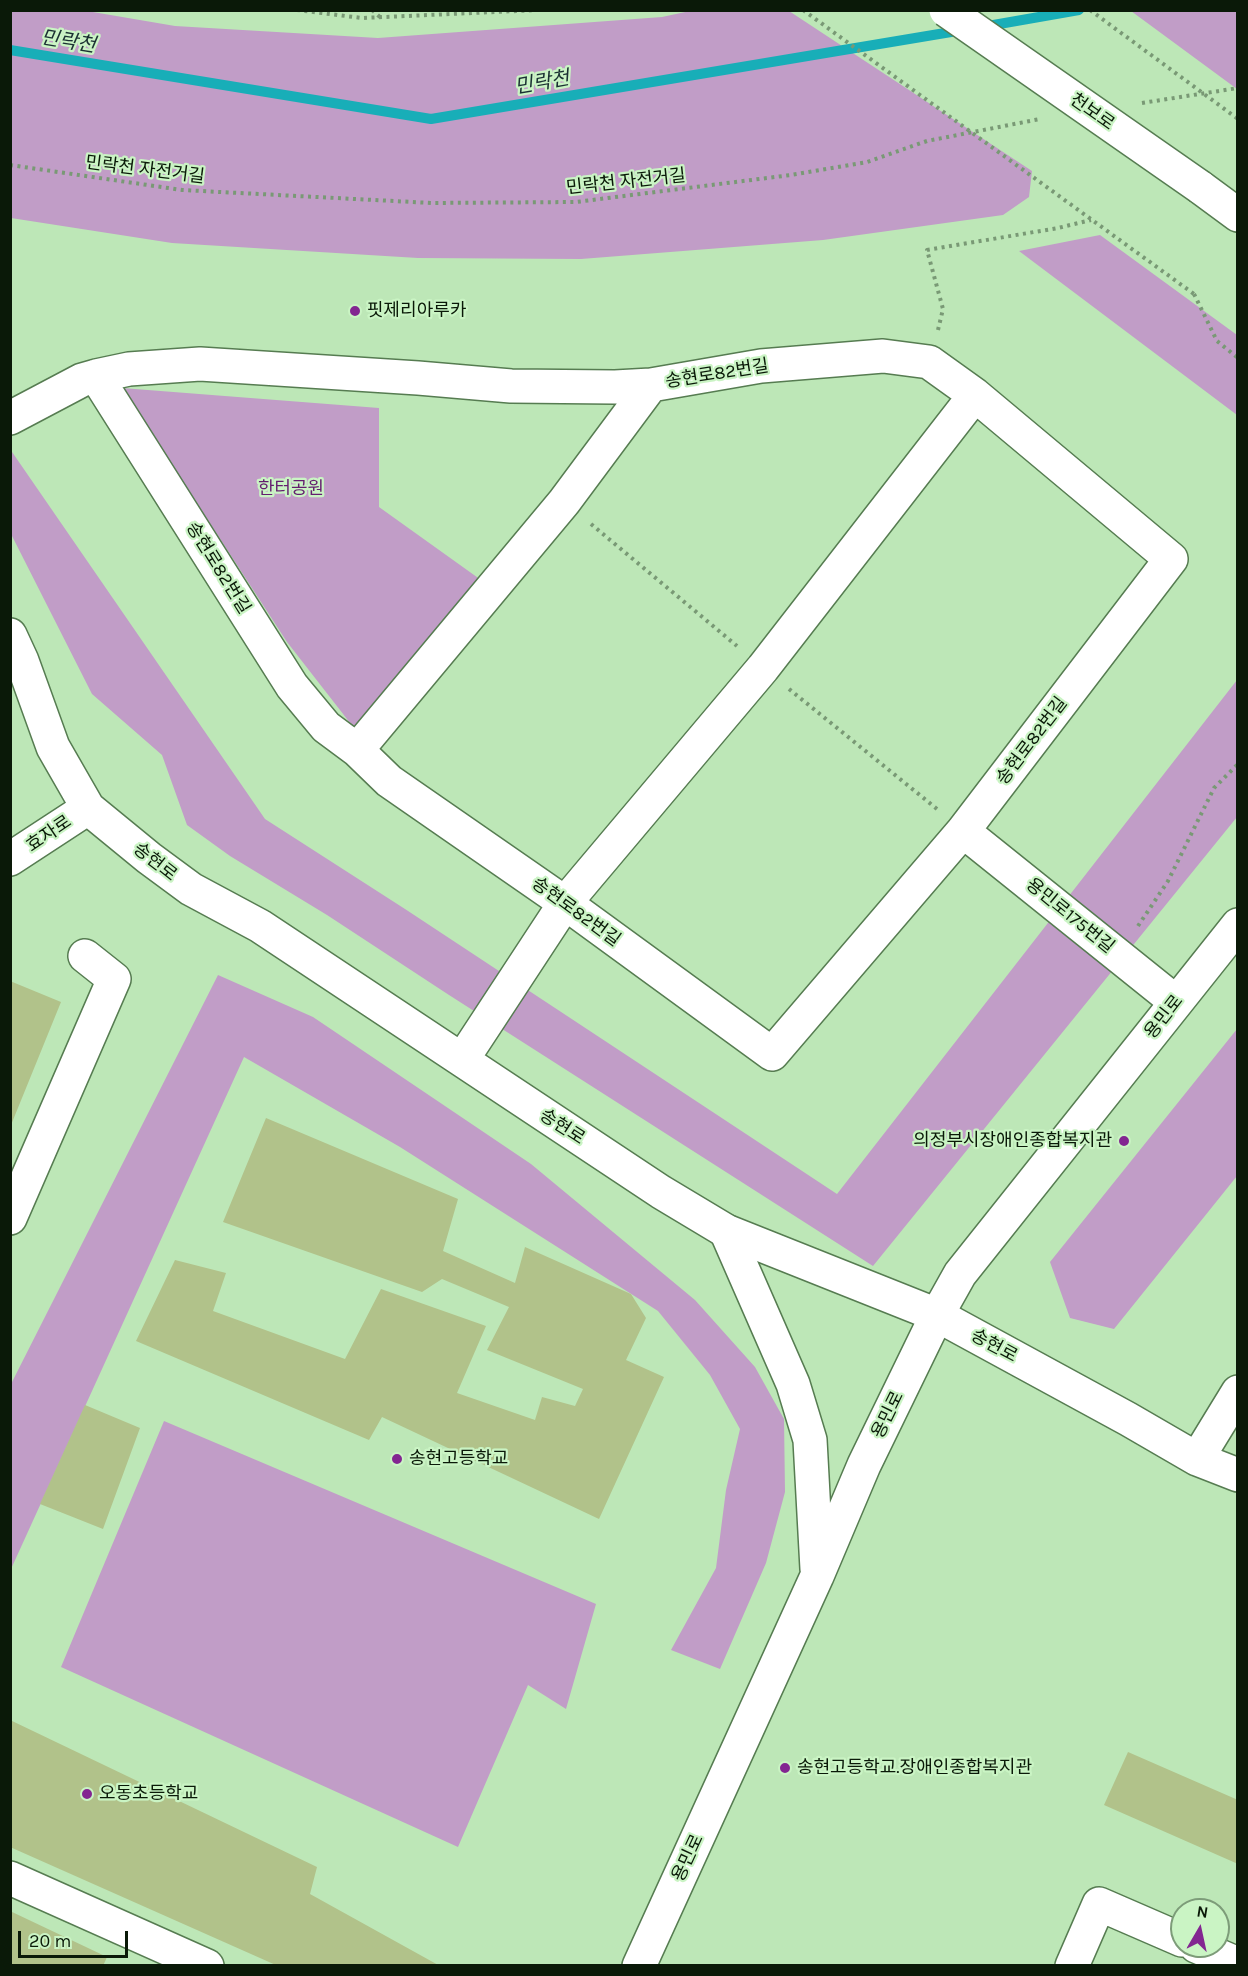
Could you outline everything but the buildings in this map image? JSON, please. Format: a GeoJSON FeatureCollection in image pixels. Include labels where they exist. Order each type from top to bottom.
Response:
{"type":"FeatureCollection","features":[{"type":"Feature","properties":{"kind":"street","name":"천보로"},"geometry":{"type":"LineString","coordinates":[[946,10],[1238,215]]}},
{"type":"Feature","properties":{"kind":"street","name":"송현로82번길"},"geometry":{"type":"LineString","coordinates":[[10,418],[82,380],[96,376],[129,369],[200,364],[511,386],[615,387],[651,385],[761,366],[883,356],[929,362],[975,395],[1171,559],[963,831],[772,1054],[565,903],[389,781],[357,750],[326,727],[292,686],[96,376]]}},
{"type":"Feature","properties":{"kind":"street"},"geometry":{"type":"LineString","coordinates":[[357,750],[564,502],[651,385]]}},
{"type":"Feature","properties":{"kind":"street"},"geometry":{"type":"LineString","coordinates":[[462,1060],[565,903],[763,668],[975,395]]}},
{"type":"Feature","properties":{"kind":"street","name":"송현로"},"geometry":{"type":"LineString","coordinates":[[10,635],[22,661],[53,747],[88,808],[191,889],[260,926],[661,1192],[726,1231],[937,1316],[1128,1419],[1197,1460],[1238,1476]]}},
{"type":"Feature","properties":{"kind":"street","name":"효자로"},"geometry":{"type":"LineString","coordinates":[[10,860],[88,808]]}},
{"type":"Feature","properties":{"kind":"street","name":"용민로175번길"},"geometry":{"type":"LineString","coordinates":[[963,831],[1176,1002]]}},
{"type":"Feature","properties":{"kind":"street","name":"용민로"},"geometry":{"type":"LineString","coordinates":[[639,1965],[817,1576],[864,1466],[960,1274],[1238,925]]}},
{"type":"Feature","properties":{"kind":"street"},"geometry":{"type":"LineString","coordinates":[[13,1204],[114,979],[85,957]]}},
{"type":"Feature","properties":{"kind":"street"},"geometry":{"type":"LineString","coordinates":[[726,1231],[793,1384],[810,1440],[817,1576]]}},
{"type":"Feature","properties":{"kind":"street"},"geometry":{"type":"LineString","coordinates":[[1197,1460],[1238,1392]]}},
{"type":"Feature","properties":{"kind":"street"},"geometry":{"type":"LineString","coordinates":[[10,1878],[207,1965]]}},
{"type":"Feature","properties":{"kind":"street"},"geometry":{"type":"LineString","coordinates":[[1072,1965],[1099,1904],[1170,1935]]}},
{"type":"Feature","properties":{"kind":"street"},"geometry":{"type":"LineString","coordinates":[[1224,1958],[1238,1964]]}},
{"type":"Feature","properties":{"kind":"path"},"geometry":{"type":"LineString","coordinates":[[297,10],[362,18],[539,10]]}},
{"type":"Feature","properties":{"kind":"path"},"geometry":{"type":"LineString","coordinates":[[372,10],[380,17]]}},
{"type":"Feature","properties":{"kind":"path"},"geometry":{"type":"LineString","coordinates":[[803,10],[1194,294],[1217,341],[1238,358]]}},
{"type":"Feature","properties":{"kind":"path"},"geometry":{"type":"LineString","coordinates":[[1090,10],[1238,119]]}},
{"type":"Feature","properties":{"kind":"path"},"geometry":{"type":"LineString","coordinates":[[1135,104],[1238,88]]}},
{"type":"Feature","properties":{"kind":"path","name":"민락천 자전거길"},"geometry":{"type":"LineString","coordinates":[[10,165],[182,190],[432,203],[576,202],[791,175],[867,162],[927,141],[1044,118]]}},
{"type":"Feature","properties":{"kind":"path"},"geometry":{"type":"LineString","coordinates":[[929,362],[943,309],[927,250],[1058,228],[1091,220]]}},
{"type":"Feature","properties":{"kind":"path"},"geometry":{"type":"LineString","coordinates":[[1137,926],[1168,881],[1214,788],[1238,764]]}},
{"type":"Feature","properties":{"kind":"green space"},"geometry":{"type":"Polygon","coordinates":[[[10,11],[87,11],[175,26],[378,38],[662,17],[690,11],[789,11],[1032,171],[1029,197],[1003,215],[823,240],[581,259],[418,258],[172,243],[11,218],[10,11]]]}},
{"type":"Feature","properties":{"kind":"green space"},"geometry":{"type":"Polygon","coordinates":[[[1131,11],[1237,11],[1237,89],[1131,11]]]}},
{"type":"Feature","properties":{"kind":"green space"},"geometry":{"type":"Polygon","coordinates":[[[1100,235],[1237,335],[1237,415],[1019,251],[1100,235]]]}},
{"type":"Feature","properties":{"kind":"green space","name":"한터공원"},"geometry":{"type":"Polygon","coordinates":[[[122,388],[379,408],[379,507],[481,580],[354,728],[287,642],[122,388]]]}},
{"type":"Feature","properties":{"kind":"green space"},"geometry":{"type":"Polygon","coordinates":[[[10,449],[265,819],[837,1194],[1237,680],[1237,817],[873,1266],[327,915],[230,856],[187,825],[162,755],[92,694],[11,534],[10,449]]]}},
{"type":"Feature","properties":{"kind":"green space"},"geometry":{"type":"Polygon","coordinates":[[[218,975],[313,1017],[531,1164],[695,1300],[755,1367],[784,1419],[785,1492],[766,1563],[720,1669],[671,1650],[716,1568],[726,1490],[740,1429],[710,1375],[658,1311],[400,1147],[244,1057],[11,1569],[11,1384],[218,975]]]}},
{"type":"Feature","properties":{"kind":"green space"},"geometry":{"type":"Polygon","coordinates":[[[1237,1029],[1237,1176],[1114,1329],[1070,1318],[1050,1262],[1237,1029]]]}},
{"type":"Feature","properties":{"kind":"green space"},"geometry":{"type":"Polygon","coordinates":[[[164,1421],[596,1604],[566,1709],[528,1685],[458,1847],[61,1667],[164,1421]]]}},
{"type":"Feature","properties":{"kind":"waterway","name":"민락천"},"geometry":{"type":"LineString","coordinates":[[982,27],[1079,10]]}},
{"type":"Feature","properties":{"kind":"waterway","name":"민락천"},"geometry":{"type":"LineString","coordinates":[[10,50],[431,119],[963,30]]}},
{"type":"Feature","properties":{"kind":"place","name":"핏제리아루카"},"geometry":{"type":"Point","coordinates":[355,311]}},
{"type":"Feature","properties":{"kind":"place","name":"의정부시장애인종합복지관"},"geometry":{"type":"Point","coordinates":[1124,1141]}},
{"type":"Feature","properties":{"kind":"place","name":"송현고등학교"},"geometry":{"type":"Point","coordinates":[397,1459]}},
{"type":"Feature","properties":{"kind":"place","name":"송현고등학교.장애인종합복지관"},"geometry":{"type":"Point","coordinates":[785,1768]}},
{"type":"Feature","properties":{"kind":"place","name":"오동초등학교"},"geometry":{"type":"Point","coordinates":[87,1794]}}]}
